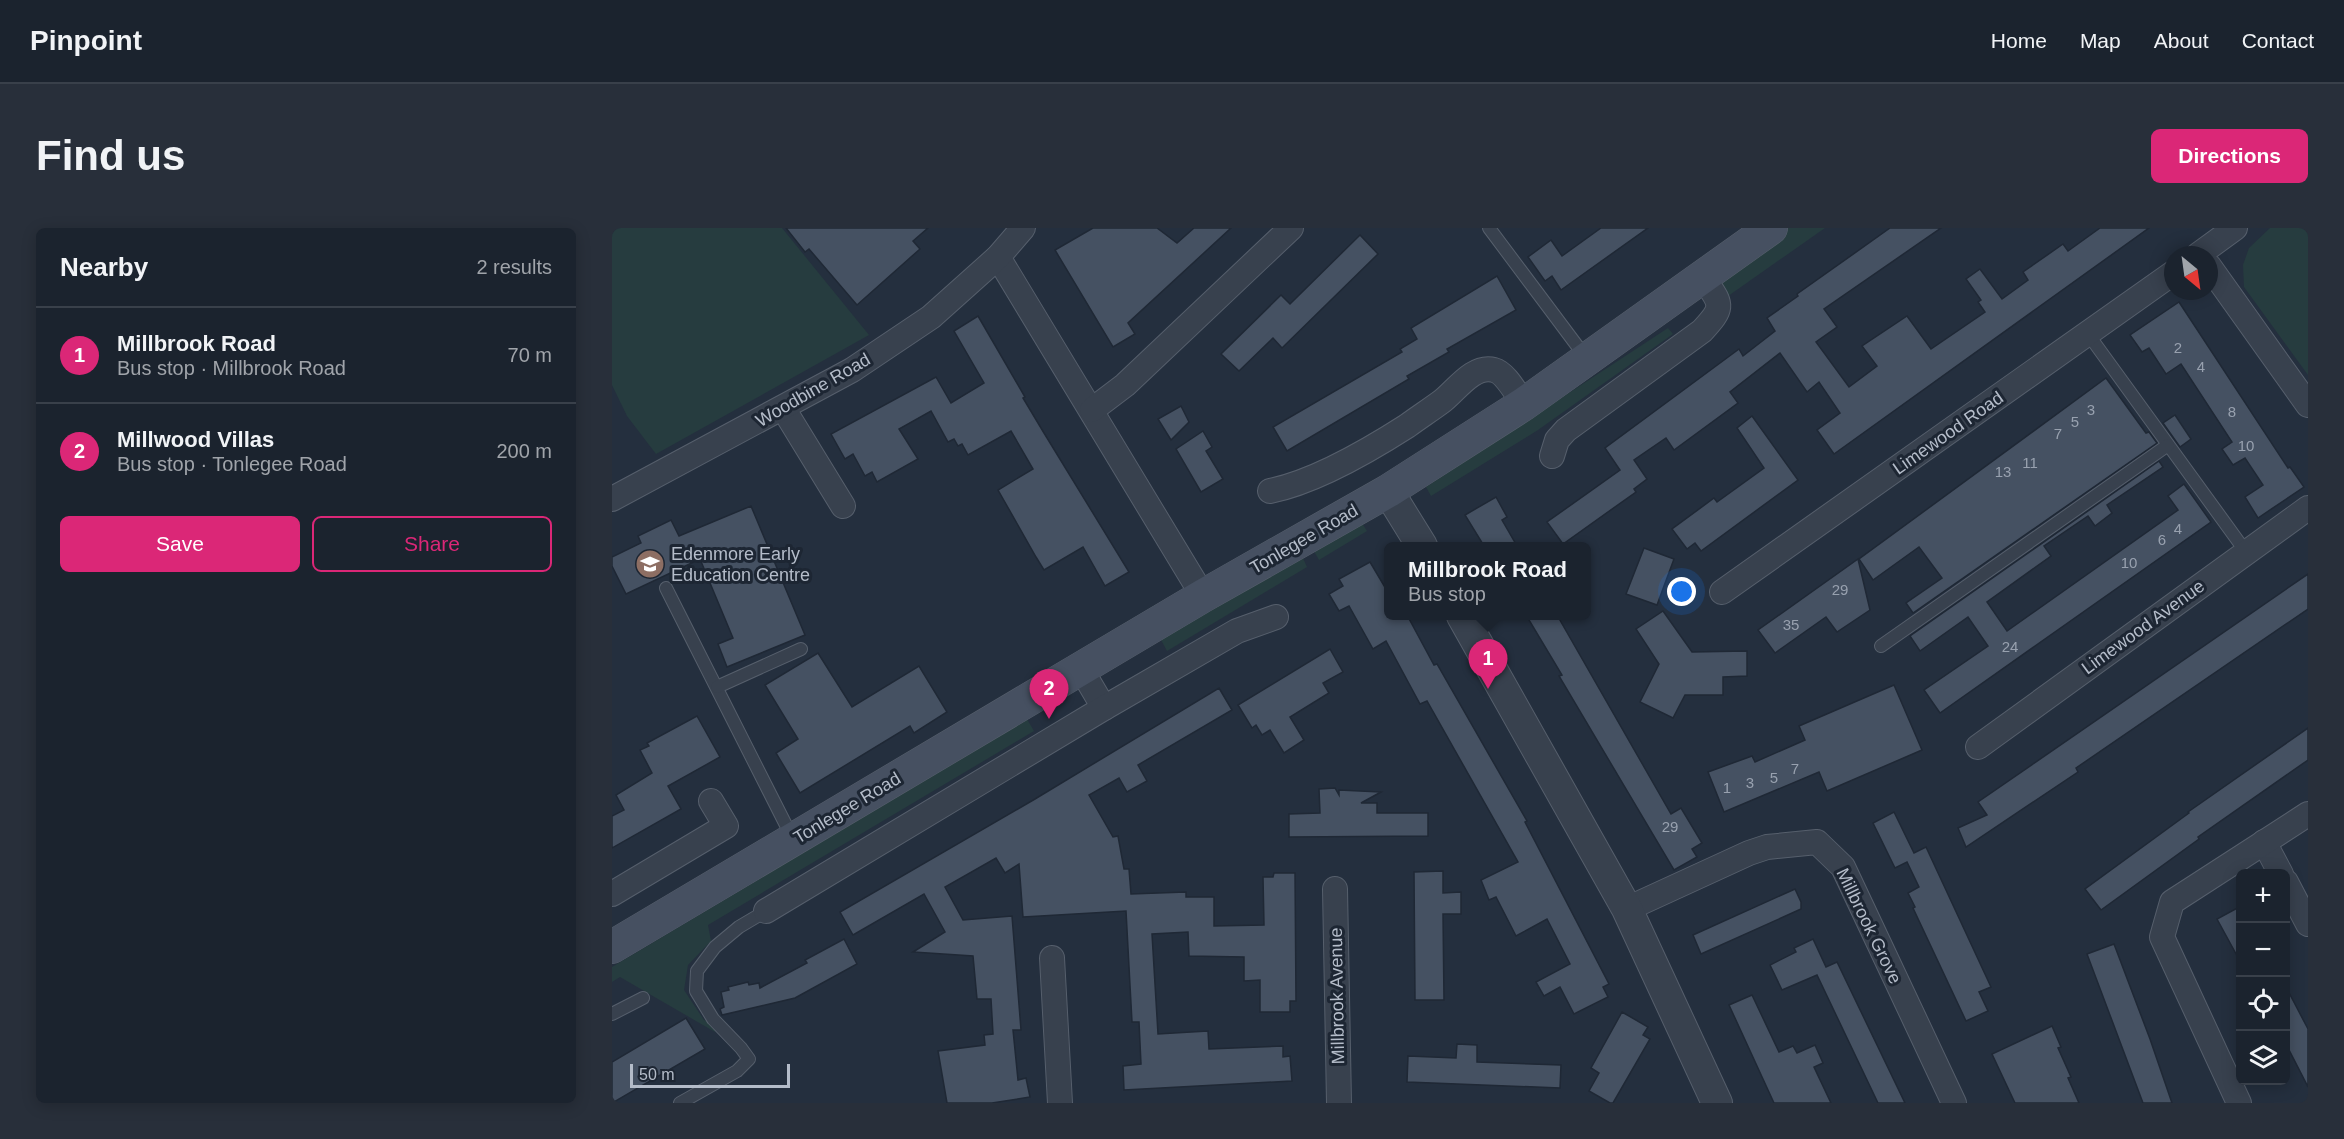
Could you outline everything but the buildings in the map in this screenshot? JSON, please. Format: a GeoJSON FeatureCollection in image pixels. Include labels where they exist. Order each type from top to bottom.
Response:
{"type":"FeatureCollection","features":[{"type":"Feature","properties":{"kind":"main road","name":"Tonlegee Road"},"geometry":{"type":"LineString","coordinates":[[612,947],[1203,596],[1388,491],[1524,404],[1771,228]]}},
{"type":"Feature","properties":{"kind":"street","name":"Woodbine Road"},"geometry":{"type":"LineString","coordinates":[[612,499],[852,370],[931,317],[998,257],[1023,228]]}},
{"type":"Feature","properties":{"kind":"street"},"geometry":{"type":"LineString","coordinates":[[1092,411],[1125,385],[1292,228]]}},
{"type":"Feature","properties":{"kind":"street"},"geometry":{"type":"LineString","coordinates":[[2215,246],[2235,228]]}},
{"type":"Feature","properties":{"kind":"street"},"geometry":{"type":"LineString","coordinates":[[998,257],[1203,596]]}},
{"type":"Feature","properties":{"kind":"street"},"geometry":{"type":"LineString","coordinates":[[1552,456],[1557,440],[1566,430],[1702,332],[1718,313],[1719,303],[1703,277]]}},
{"type":"Feature","properties":{"kind":"street","name":"Limewood Road"},"geometry":{"type":"LineString","coordinates":[[1722,592],[2164,279]]}},
{"type":"Feature","properties":{"kind":"street"},"geometry":{"type":"LineString","coordinates":[[2218,279],[2308,405]]}},
{"type":"Feature","properties":{"kind":"street"},"geometry":{"type":"LineString","coordinates":[[1270,491],[1294,486],[1326,472],[1406,426],[1443,401],[1467,379],[1481,370],[1493,369],[1501,374],[1524,404]]}},
{"type":"Feature","properties":{"kind":"street"},"geometry":{"type":"LineString","coordinates":[[783,408],[843,506]]}},
{"type":"Feature","properties":{"kind":"street"},"geometry":{"type":"LineString","coordinates":[[1388,491],[1420,542]]}},
{"type":"Feature","properties":{"kind":"street","name":"Limewood Avenue"},"geometry":{"type":"LineString","coordinates":[[1978,747],[2308,508]]}},
{"type":"Feature","properties":{"kind":"street"},"geometry":{"type":"LineString","coordinates":[[766,911],[1237,631],[1276,617]]}},
{"type":"Feature","properties":{"kind":"street"},"geometry":{"type":"LineString","coordinates":[[1465,620],[1627,909],[1717,1103]]}},
{"type":"Feature","properties":{"kind":"street"},"geometry":{"type":"LineString","coordinates":[[1081,669],[1104,708]]}},
{"type":"Feature","properties":{"kind":"street"},"geometry":{"type":"LineString","coordinates":[[612,894],[726,826],[711,801]]}},
{"type":"Feature","properties":{"kind":"street"},"geometry":{"type":"LineString","coordinates":[[2239,1103],[2162,937],[2172,902],[2308,814]]}},
{"type":"Feature","properties":{"kind":"street","name":"Millbrook Grove"},"geometry":{"type":"LineString","coordinates":[[1627,909],[1749,853],[1775,846],[1817,842],[1843,867],[1954,1103]]}},
{"type":"Feature","properties":{"kind":"street"},"geometry":{"type":"LineString","coordinates":[[2264,843],[2279,869]]}},
{"type":"Feature","properties":{"kind":"street","name":"Millbrook Avenue"},"geometry":{"type":"LineString","coordinates":[[1335,890],[1339,1103]]}},
{"type":"Feature","properties":{"kind":"street"},"geometry":{"type":"LineString","coordinates":[[2290,890],[2308,924]]}},
{"type":"Feature","properties":{"kind":"street"},"geometry":{"type":"LineString","coordinates":[[1052,958],[1060,1103]]}},
{"type":"Feature","properties":{"kind":"lane"},"geometry":{"type":"LineString","coordinates":[[1489,228],[1587,359]]}},
{"type":"Feature","properties":{"kind":"lane"},"geometry":{"type":"LineString","coordinates":[[2088,334],[2246,552]]}},
{"type":"Feature","properties":{"kind":"lane"},"geometry":{"type":"LineString","coordinates":[[1881,646],[2168,445]]}},
{"type":"Feature","properties":{"kind":"lane"},"geometry":{"type":"LineString","coordinates":[[666,588],[793,840]]}},
{"type":"Feature","properties":{"kind":"lane"},"geometry":{"type":"LineString","coordinates":[[717,687],[801,649]]}},
{"type":"Feature","properties":{"kind":"lane"},"geometry":{"type":"LineString","coordinates":[[680,1103],[727,1078],[749,1059],[713,1019],[696,991],[697,971],[723,940],[739,927],[766,911]]}},
{"type":"Feature","properties":{"kind":"lane"},"geometry":{"type":"LineString","coordinates":[[612,1014],[643,998]]}},
{"type":"Feature","properties":{"kind":"green space"},"geometry":{"type":"Polygon","coordinates":[[[612,228],[782,228],[869,335],[656,454],[627,416],[612,385],[612,228]]]}},
{"type":"Feature","properties":{"kind":"green space"},"geometry":{"type":"Polygon","coordinates":[[[1771,228],[1825,228],[1714,306],[1707,274],[1771,228]]]}},
{"type":"Feature","properties":{"kind":"green space"},"geometry":{"type":"Polygon","coordinates":[[[2270,228],[2308,228],[2308,375],[2244,287],[2243,265],[2249,248],[2270,228]]]}},
{"type":"Feature","properties":{"kind":"green space"},"geometry":{"type":"Polygon","coordinates":[[[1668,328],[1673,334],[1538,430],[1431,496],[1426,487],[1668,328]]]}},
{"type":"Feature","properties":{"kind":"green space"},"geometry":{"type":"Polygon","coordinates":[[[1354,511],[1367,531],[1319,560],[1307,539],[1354,511]]]}},
{"type":"Feature","properties":{"kind":"green space"},"geometry":{"type":"Polygon","coordinates":[[[1302,556],[1307,567],[1167,651],[1160,638],[1302,556]]]}},
{"type":"Feature","properties":{"kind":"green space"},"geometry":{"type":"Polygon","coordinates":[[[1027,719],[1034,731],[708,925],[711,941],[688,965],[684,990],[704,1020],[713,1024],[715,1032],[620,977],[612,982],[612,967],[1027,719]]]}},
{"type":"Feature","properties":{"kind":"place","name":"Edenmore Early Education Centre"},"geometry":{"type":"Point","coordinates":[650,564]}},
{"type":"Feature","properties":{"kind":"place","name":"Millbrook Road"},"geometry":{"type":"Point","coordinates":[1488,689]}},
{"type":"Feature","properties":{"kind":"place","name":"Millwood Villas"},"geometry":{"type":"Point","coordinates":[1049,719]}}]}
